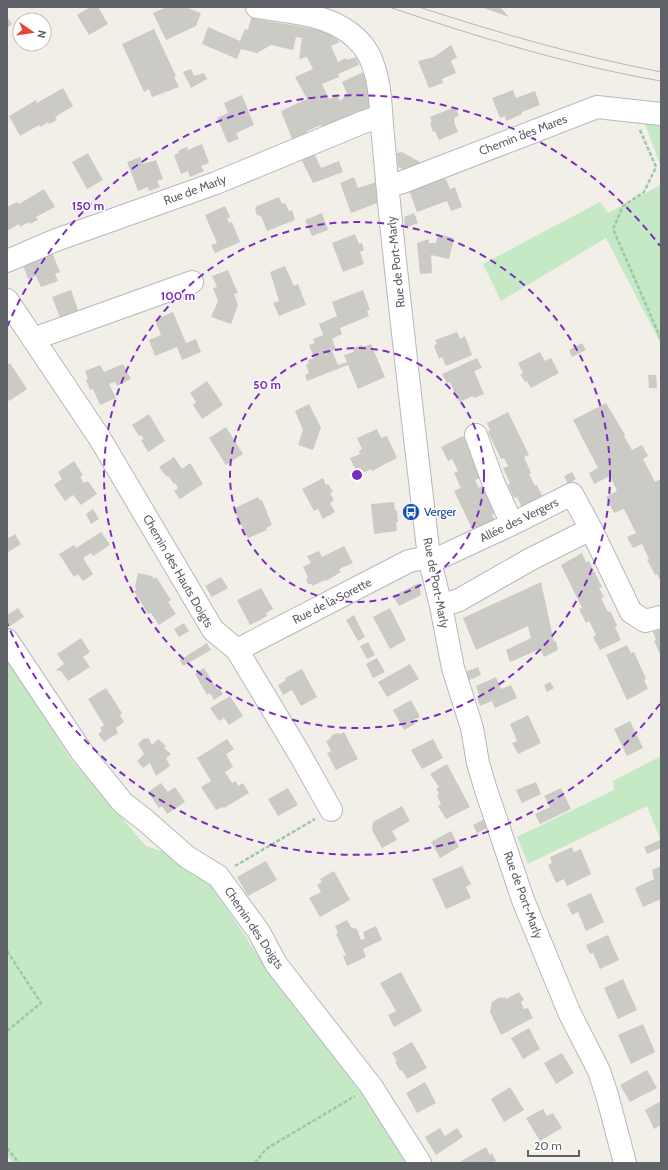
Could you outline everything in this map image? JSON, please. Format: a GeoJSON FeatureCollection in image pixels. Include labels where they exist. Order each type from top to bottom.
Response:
{"type":"FeatureCollection","features":[{"type":"Feature","properties":{"kind":"street","name":"Rue de Port-Marly"},"geometry":{"type":"LineString","coordinates":[[257,7],[323,18],[334,22],[347,30],[358,40],[370,56],[373,64],[378,86],[381,116],[398,182],[429,559],[441,606],[453,668],[472,728],[478,763],[485,787],[523,900],[569,1012],[599,1071],[608,1095],[625,1163]]}},
{"type":"Feature","properties":{"kind":"street","name":"Chemin des Mares"},"geometry":{"type":"LineString","coordinates":[[398,182],[597,107],[661,114]]}},
{"type":"Feature","properties":{"kind":"street","name":"Rue de Marly"},"geometry":{"type":"LineString","coordinates":[[7,261],[56,240],[216,183],[381,116]]}},
{"type":"Feature","properties":{"kind":"street"},"geometry":{"type":"LineString","coordinates":[[33,339],[192,282]]}},
{"type":"Feature","properties":{"kind":"street","name":"Chemin des Hauts Doigts"},"geometry":{"type":"LineString","coordinates":[[7,300],[99,437],[213,630],[237,650],[299,753],[331,810]]}},
{"type":"Feature","properties":{"kind":"street"},"geometry":{"type":"LineString","coordinates":[[476,435],[493,482],[512,524]]}},
{"type":"Feature","properties":{"kind":"street","name":"Allée des Vergers"},"geometry":{"type":"LineString","coordinates":[[429,559],[512,524],[572,494],[591,529],[631,612],[645,621],[661,617]]}},
{"type":"Feature","properties":{"kind":"street"},"geometry":{"type":"LineString","coordinates":[[441,606],[459,600],[531,559],[591,529]]}},
{"type":"Feature","properties":{"kind":"street","name":"Rue de la Sorette"},"geometry":{"type":"LineString","coordinates":[[237,650],[409,561],[429,559]]}},
{"type":"Feature","properties":{"kind":"street","name":"Chemin des Doigts"},"geometry":{"type":"LineString","coordinates":[[7,640],[81,751],[123,803],[187,857],[218,876],[259,932],[276,964],[371,1086],[420,1163]]}},
{"type":"Feature","properties":{"kind":"path"},"geometry":{"type":"LineString","coordinates":[[632,111],[656,167],[644,192],[623,206],[613,229],[661,339]]}},
{"type":"Feature","properties":{"kind":"path"},"geometry":{"type":"LineString","coordinates":[[218,876],[331,810]]}},
{"type":"Feature","properties":{"kind":"path"},"geometry":{"type":"LineString","coordinates":[[7,951],[41,1003],[7,1031]]}},
{"type":"Feature","properties":{"kind":"path"},"geometry":{"type":"LineString","coordinates":[[254,1163],[266,1149],[371,1086]]}},
{"type":"Feature","properties":{"kind":"path"},"geometry":{"type":"LineString","coordinates":[[7,1148],[19,1163]]}},
{"type":"Feature","properties":{"kind":"green space"},"geometry":{"type":"Polygon","coordinates":[[[644,121],[661,121],[661,167],[644,121]]]}},
{"type":"Feature","properties":{"kind":"green space"},"geometry":{"type":"Polygon","coordinates":[[[661,185],[661,344],[606,238],[501,301],[483,264],[600,202],[608,213],[661,185]]]}},
{"type":"Feature","properties":{"kind":"green space"},"geometry":{"type":"Polygon","coordinates":[[[7,658],[70,758],[146,846],[179,857],[207,879],[271,975],[365,1092],[409,1163],[13,1163],[7,1155],[7,658]]]}},
{"type":"Feature","properties":{"kind":"green space"},"geometry":{"type":"Polygon","coordinates":[[[661,756],[661,841],[647,806],[528,864],[517,837],[614,790],[613,781],[661,756]]]}},
{"type":"Feature","properties":{"kind":"building"},"geometry":{"type":"Polygon","coordinates":[[[90,7],[98,7],[108,24],[89,35],[77,15],[90,7]]]}},
{"type":"Feature","properties":{"kind":"building"},"geometry":{"type":"Polygon","coordinates":[[[167,7],[185,7],[201,13],[196,26],[166,40],[153,13],[167,7]]]}},
{"type":"Feature","properties":{"kind":"building"},"geometry":{"type":"Polygon","coordinates":[[[481,7],[500,7],[509,17],[481,7]]]}},
{"type":"Feature","properties":{"kind":"building"},"geometry":{"type":"Polygon","coordinates":[[[7,17],[12,24],[7,28],[7,17]]]}},
{"type":"Feature","properties":{"kind":"building"},"geometry":{"type":"Polygon","coordinates":[[[251,18],[304,27],[326,32],[333,36],[340,42],[331,46],[338,62],[346,58],[347,60],[356,57],[359,65],[338,74],[339,77],[322,84],[329,99],[337,96],[340,101],[347,94],[342,82],[363,72],[368,83],[371,108],[323,132],[321,125],[307,131],[310,138],[294,144],[281,111],[307,99],[295,77],[313,69],[307,57],[299,59],[302,38],[296,37],[293,50],[271,45],[257,53],[241,49],[237,59],[202,44],[208,27],[240,41],[245,29],[248,30],[251,18]]]}},
{"type":"Feature","properties":{"kind":"building"},"geometry":{"type":"Polygon","coordinates":[[[154,29],[176,76],[174,77],[179,87],[152,97],[149,89],[144,92],[122,44],[154,29]]]}},
{"type":"Feature","properties":{"kind":"building"},"geometry":{"type":"Polygon","coordinates":[[[451,45],[457,57],[451,61],[456,73],[442,79],[443,83],[429,88],[418,61],[434,57],[451,45]]]}},
{"type":"Feature","properties":{"kind":"building"},"geometry":{"type":"Polygon","coordinates":[[[191,69],[194,76],[204,73],[207,79],[191,88],[183,72],[191,69]]]}},
{"type":"Feature","properties":{"kind":"building"},"geometry":{"type":"Polygon","coordinates":[[[63,88],[73,106],[55,117],[57,120],[49,124],[48,122],[40,127],[39,125],[20,136],[9,116],[36,100],[37,103],[63,88]]]}},
{"type":"Feature","properties":{"kind":"building"},"geometry":{"type":"Polygon","coordinates":[[[513,90],[516,98],[535,91],[540,105],[522,112],[522,114],[506,121],[505,116],[500,118],[492,98],[513,90]]]}},
{"type":"Feature","properties":{"kind":"building"},"geometry":{"type":"Polygon","coordinates":[[[242,95],[254,125],[236,133],[239,139],[228,143],[217,118],[228,113],[224,103],[242,95]]]}},
{"type":"Feature","properties":{"kind":"building"},"geometry":{"type":"Polygon","coordinates":[[[455,107],[459,116],[455,117],[454,122],[458,132],[439,140],[435,131],[433,132],[430,117],[455,107]]]}},
{"type":"Feature","properties":{"kind":"building"},"geometry":{"type":"Polygon","coordinates":[[[202,144],[209,163],[201,166],[204,171],[190,177],[188,171],[181,174],[174,155],[179,153],[178,151],[187,147],[188,150],[202,144]]]}},
{"type":"Feature","properties":{"kind":"building"},"geometry":{"type":"Polygon","coordinates":[[[313,151],[321,168],[339,161],[343,172],[313,183],[300,157],[313,151]]]}},
{"type":"Feature","properties":{"kind":"building"},"geometry":{"type":"Polygon","coordinates":[[[402,152],[420,162],[419,166],[407,171],[398,167],[397,153],[402,152]]]}},
{"type":"Feature","properties":{"kind":"building"},"geometry":{"type":"Polygon","coordinates":[[[88,153],[103,180],[87,189],[72,162],[88,153]]]}},
{"type":"Feature","properties":{"kind":"building"},"geometry":{"type":"Polygon","coordinates":[[[140,157],[143,164],[156,160],[163,179],[157,181],[160,187],[149,191],[148,187],[138,191],[127,162],[140,157]]]}},
{"type":"Feature","properties":{"kind":"building"},"geometry":{"type":"Polygon","coordinates":[[[354,177],[358,188],[377,182],[380,202],[351,213],[340,183],[354,177]]]}},
{"type":"Feature","properties":{"kind":"building"},"geometry":{"type":"Polygon","coordinates":[[[445,177],[450,189],[455,187],[462,207],[451,211],[447,201],[417,212],[409,190],[445,177]]]}},
{"type":"Feature","properties":{"kind":"building"},"geometry":{"type":"Polygon","coordinates":[[[44,189],[55,207],[36,217],[38,220],[30,224],[29,222],[20,227],[19,224],[7,231],[7,207],[17,202],[19,204],[44,189]]]}},
{"type":"Feature","properties":{"kind":"building"},"geometry":{"type":"Polygon","coordinates":[[[279,197],[282,204],[285,203],[289,211],[292,210],[295,220],[267,231],[261,216],[257,215],[255,209],[257,206],[279,197]]]}},
{"type":"Feature","properties":{"kind":"building"},"geometry":{"type":"Polygon","coordinates":[[[225,206],[230,217],[227,219],[229,223],[232,222],[240,242],[215,253],[211,245],[217,243],[205,215],[225,206]]]}},
{"type":"Feature","properties":{"kind":"building"},"geometry":{"type":"Polygon","coordinates":[[[322,213],[328,230],[312,236],[305,220],[322,213]]]}},
{"type":"Feature","properties":{"kind":"building"},"geometry":{"type":"Polygon","coordinates":[[[414,213],[418,223],[405,228],[404,217],[414,213]]]}},
{"type":"Feature","properties":{"kind":"building"},"geometry":{"type":"Polygon","coordinates":[[[355,234],[359,244],[362,243],[364,250],[360,252],[364,264],[343,272],[332,243],[355,234]]]}},
{"type":"Feature","properties":{"kind":"building"},"geometry":{"type":"Polygon","coordinates":[[[438,234],[454,238],[449,259],[431,255],[432,273],[420,274],[417,243],[429,239],[429,243],[436,243],[438,234]]]}},
{"type":"Feature","properties":{"kind":"building"},"geometry":{"type":"Polygon","coordinates":[[[51,250],[60,272],[55,274],[58,281],[41,287],[36,276],[28,279],[22,263],[51,250]]]}},
{"type":"Feature","properties":{"kind":"building"},"geometry":{"type":"Polygon","coordinates":[[[285,266],[294,286],[298,284],[306,305],[279,316],[273,303],[279,301],[270,272],[285,266]]]}},
{"type":"Feature","properties":{"kind":"building"},"geometry":{"type":"Polygon","coordinates":[[[228,270],[238,293],[234,294],[238,305],[231,324],[211,317],[218,301],[213,288],[217,287],[212,276],[228,270]]]}},
{"type":"Feature","properties":{"kind":"building"},"geometry":{"type":"Polygon","coordinates":[[[71,290],[79,313],[61,320],[52,297],[71,290]]]}},
{"type":"Feature","properties":{"kind":"building"},"geometry":{"type":"Polygon","coordinates":[[[363,290],[370,310],[367,311],[369,316],[340,328],[342,334],[332,339],[336,349],[332,351],[338,365],[347,362],[344,355],[354,352],[353,348],[371,344],[385,377],[358,389],[348,365],[307,381],[305,375],[309,373],[306,365],[309,363],[308,360],[314,358],[309,345],[315,343],[313,339],[323,335],[319,324],[337,316],[332,302],[363,290]]]}},
{"type":"Feature","properties":{"kind":"building"},"geometry":{"type":"Polygon","coordinates":[[[173,312],[186,343],[196,339],[201,352],[182,360],[177,347],[155,356],[149,340],[161,335],[155,320],[173,312]]]}},
{"type":"Feature","properties":{"kind":"building"},"geometry":{"type":"Polygon","coordinates":[[[457,332],[460,339],[465,336],[472,355],[446,366],[442,357],[439,359],[434,346],[437,344],[435,340],[457,332]]]}},
{"type":"Feature","properties":{"kind":"building"},"geometry":{"type":"Polygon","coordinates":[[[582,343],[586,350],[572,357],[569,350],[582,343]]]}},
{"type":"Feature","properties":{"kind":"building"},"geometry":{"type":"Polygon","coordinates":[[[540,352],[545,361],[551,358],[559,373],[531,388],[520,374],[523,373],[518,363],[540,352]]]}},
{"type":"Feature","properties":{"kind":"building"},"geometry":{"type":"Polygon","coordinates":[[[477,358],[482,368],[474,371],[484,394],[474,398],[473,396],[459,402],[450,382],[447,383],[442,374],[477,358]]]}},
{"type":"Feature","properties":{"kind":"building"},"geometry":{"type":"Polygon","coordinates":[[[10,363],[27,389],[9,401],[7,397],[7,365],[10,363]]]}},
{"type":"Feature","properties":{"kind":"building"},"geometry":{"type":"Polygon","coordinates":[[[123,364],[131,379],[117,386],[115,382],[109,384],[116,398],[100,405],[93,389],[90,390],[86,380],[88,379],[85,371],[100,365],[104,372],[123,364]]]}},
{"type":"Feature","properties":{"kind":"building"},"geometry":{"type":"Polygon","coordinates":[[[648,375],[656,375],[657,388],[649,388],[648,375]]]}},
{"type":"Feature","properties":{"kind":"building"},"geometry":{"type":"Polygon","coordinates":[[[207,381],[223,405],[202,419],[193,405],[196,402],[190,393],[207,381]]]}},
{"type":"Feature","properties":{"kind":"building"},"geometry":{"type":"Polygon","coordinates":[[[606,403],[632,450],[642,445],[648,456],[643,459],[655,482],[661,479],[661,582],[657,574],[655,575],[647,560],[649,559],[642,544],[633,548],[627,537],[636,533],[624,509],[614,513],[606,497],[617,491],[610,476],[594,484],[589,473],[598,468],[573,420],[606,403]]]}},
{"type":"Feature","properties":{"kind":"building"},"geometry":{"type":"Polygon","coordinates":[[[309,404],[321,428],[313,450],[298,445],[303,430],[295,411],[309,404]]]}},
{"type":"Feature","properties":{"kind":"building"},"geometry":{"type":"Polygon","coordinates":[[[508,412],[529,455],[524,457],[531,473],[529,474],[535,486],[537,485],[544,499],[523,510],[517,497],[514,498],[508,485],[510,483],[503,468],[508,466],[504,458],[501,459],[488,432],[490,430],[487,423],[508,412]]]}},
{"type":"Feature","properties":{"kind":"building"},"geometry":{"type":"Polygon","coordinates":[[[149,414],[165,441],[148,452],[141,440],[144,439],[141,435],[139,436],[132,425],[149,414]]]}},
{"type":"Feature","properties":{"kind":"building"},"geometry":{"type":"Polygon","coordinates":[[[226,427],[243,454],[226,465],[209,438],[226,427]]]}},
{"type":"Feature","properties":{"kind":"building"},"geometry":{"type":"Polygon","coordinates":[[[377,429],[381,438],[387,436],[397,458],[372,471],[371,469],[358,475],[350,458],[360,454],[359,451],[362,449],[357,438],[377,429]]]}},
{"type":"Feature","properties":{"kind":"building"},"geometry":{"type":"Polygon","coordinates":[[[463,436],[469,447],[471,446],[482,477],[475,480],[479,488],[482,486],[495,513],[492,515],[497,524],[475,535],[454,491],[461,488],[454,473],[458,471],[452,459],[448,461],[441,447],[463,436]]]}},
{"type":"Feature","properties":{"kind":"building"},"geometry":{"type":"Polygon","coordinates":[[[174,457],[182,469],[190,463],[203,484],[180,499],[174,491],[178,488],[175,483],[174,484],[169,477],[166,476],[159,467],[174,457]]]}},
{"type":"Feature","properties":{"kind":"building"},"geometry":{"type":"Polygon","coordinates":[[[74,461],[83,475],[80,477],[84,483],[88,481],[97,494],[81,505],[73,495],[65,501],[54,485],[62,479],[58,472],[74,461]]]}},
{"type":"Feature","properties":{"kind":"building"},"geometry":{"type":"Polygon","coordinates":[[[572,472],[576,479],[568,484],[564,476],[572,472]]]}},
{"type":"Feature","properties":{"kind":"building"},"geometry":{"type":"Polygon","coordinates":[[[323,478],[326,485],[328,484],[333,492],[330,493],[334,500],[330,503],[335,512],[323,519],[318,509],[314,511],[302,489],[323,478]]]}},
{"type":"Feature","properties":{"kind":"building"},"geometry":{"type":"Polygon","coordinates":[[[258,497],[262,500],[272,525],[266,528],[267,530],[248,538],[233,509],[258,497]]]}},
{"type":"Feature","properties":{"kind":"building"},"geometry":{"type":"Polygon","coordinates":[[[394,502],[395,510],[397,510],[397,531],[374,534],[371,504],[394,502]]]}},
{"type":"Feature","properties":{"kind":"building"},"geometry":{"type":"Polygon","coordinates":[[[93,509],[99,519],[91,524],[86,514],[93,509]]]}},
{"type":"Feature","properties":{"kind":"building"},"geometry":{"type":"Polygon","coordinates":[[[101,532],[110,545],[93,556],[91,553],[83,558],[93,574],[83,581],[78,574],[74,577],[59,554],[74,545],[76,548],[101,532]]]}},
{"type":"Feature","properties":{"kind":"building"},"geometry":{"type":"Polygon","coordinates":[[[15,534],[21,544],[7,553],[7,535],[9,538],[15,534]]]}},
{"type":"Feature","properties":{"kind":"building"},"geometry":{"type":"Polygon","coordinates":[[[344,546],[353,563],[339,569],[341,572],[326,581],[325,580],[312,586],[312,584],[308,584],[306,579],[308,577],[303,567],[311,563],[307,556],[319,551],[322,557],[344,546]]]}},
{"type":"Feature","properties":{"kind":"building"},"geometry":{"type":"Polygon","coordinates":[[[582,553],[586,562],[589,561],[602,587],[599,588],[604,597],[601,598],[617,625],[615,627],[621,640],[600,650],[593,637],[596,635],[589,621],[586,623],[579,609],[582,608],[561,565],[582,553]]]}},
{"type":"Feature","properties":{"kind":"building"},"geometry":{"type":"Polygon","coordinates":[[[138,573],[152,576],[154,579],[156,577],[171,600],[168,602],[176,614],[159,625],[151,613],[148,614],[134,591],[137,590],[135,587],[138,573]]]}},
{"type":"Feature","properties":{"kind":"building"},"geometry":{"type":"Polygon","coordinates":[[[221,577],[228,588],[212,597],[205,586],[221,577]]]}},
{"type":"Feature","properties":{"kind":"building"},"geometry":{"type":"Polygon","coordinates":[[[541,582],[554,642],[556,641],[558,650],[544,657],[540,649],[510,662],[506,650],[531,638],[528,626],[476,650],[463,618],[541,582]]]}},
{"type":"Feature","properties":{"kind":"building"},"geometry":{"type":"Polygon","coordinates":[[[419,583],[421,595],[399,606],[393,596],[419,583]]]}},
{"type":"Feature","properties":{"kind":"building"},"geometry":{"type":"Polygon","coordinates":[[[261,588],[273,609],[266,613],[267,616],[250,625],[237,600],[261,588]]]}},
{"type":"Feature","properties":{"kind":"building"},"geometry":{"type":"Polygon","coordinates":[[[18,608],[24,617],[10,626],[7,622],[7,615],[18,608]]]}},
{"type":"Feature","properties":{"kind":"building"},"geometry":{"type":"Polygon","coordinates":[[[390,608],[406,640],[390,649],[373,617],[390,608]]]}},
{"type":"Feature","properties":{"kind":"building"},"geometry":{"type":"Polygon","coordinates":[[[354,615],[365,637],[358,641],[346,620],[354,615]]]}},
{"type":"Feature","properties":{"kind":"building"},"geometry":{"type":"Polygon","coordinates":[[[184,623],[189,631],[179,637],[174,629],[184,623]]]}},
{"type":"Feature","properties":{"kind":"building"},"geometry":{"type":"Polygon","coordinates":[[[661,628],[661,656],[654,641],[656,640],[653,632],[661,628]]]}},
{"type":"Feature","properties":{"kind":"building"},"geometry":{"type":"Polygon","coordinates":[[[81,638],[90,652],[83,657],[90,667],[68,681],[61,671],[56,670],[64,664],[57,654],[81,638]]]}},
{"type":"Feature","properties":{"kind":"building"},"geometry":{"type":"Polygon","coordinates":[[[368,642],[375,655],[367,659],[360,646],[368,642]]]}},
{"type":"Feature","properties":{"kind":"building"},"geometry":{"type":"Polygon","coordinates":[[[207,643],[211,650],[183,666],[180,660],[207,643]]]}},
{"type":"Feature","properties":{"kind":"building"},"geometry":{"type":"Polygon","coordinates":[[[627,645],[631,653],[634,652],[646,679],[644,680],[648,689],[627,700],[606,655],[627,645]]]}},
{"type":"Feature","properties":{"kind":"building"},"geometry":{"type":"Polygon","coordinates":[[[377,658],[385,672],[373,678],[366,664],[377,658]]]}},
{"type":"Feature","properties":{"kind":"building"},"geometry":{"type":"Polygon","coordinates":[[[410,664],[419,679],[387,697],[378,682],[410,664]]]}},
{"type":"Feature","properties":{"kind":"building"},"geometry":{"type":"Polygon","coordinates":[[[478,667],[481,675],[467,681],[465,672],[478,667]]]}},
{"type":"Feature","properties":{"kind":"building"},"geometry":{"type":"Polygon","coordinates":[[[204,668],[217,689],[219,688],[223,694],[214,700],[210,693],[207,695],[195,674],[204,668]]]}},
{"type":"Feature","properties":{"kind":"building"},"geometry":{"type":"Polygon","coordinates":[[[302,669],[317,697],[301,706],[292,690],[283,695],[278,685],[286,680],[285,678],[302,669]]]}},
{"type":"Feature","properties":{"kind":"building"},"geometry":{"type":"Polygon","coordinates":[[[496,677],[501,689],[511,685],[517,698],[495,708],[492,701],[480,706],[477,698],[480,697],[476,686],[496,677]]]}},
{"type":"Feature","properties":{"kind":"building"},"geometry":{"type":"Polygon","coordinates":[[[550,682],[554,688],[547,692],[544,685],[550,682]]]}},
{"type":"Feature","properties":{"kind":"building"},"geometry":{"type":"Polygon","coordinates":[[[106,688],[122,713],[120,715],[124,722],[116,728],[118,733],[104,742],[98,734],[102,731],[100,728],[104,725],[88,699],[106,688]]]}},
{"type":"Feature","properties":{"kind":"building"},"geometry":{"type":"Polygon","coordinates":[[[230,696],[243,716],[229,725],[224,718],[219,721],[210,708],[230,696]]]}},
{"type":"Feature","properties":{"kind":"building"},"geometry":{"type":"Polygon","coordinates":[[[411,700],[420,717],[413,720],[415,724],[404,730],[393,710],[411,700]]]}},
{"type":"Feature","properties":{"kind":"building"},"geometry":{"type":"Polygon","coordinates":[[[528,715],[541,743],[518,754],[512,743],[517,741],[510,724],[528,715]]]}},
{"type":"Feature","properties":{"kind":"building"},"geometry":{"type":"Polygon","coordinates":[[[630,721],[643,748],[627,756],[614,729],[630,721]]]}},
{"type":"Feature","properties":{"kind":"building"},"geometry":{"type":"Polygon","coordinates":[[[344,732],[358,759],[336,770],[327,753],[331,751],[326,741],[330,739],[332,735],[344,732]]]}},
{"type":"Feature","properties":{"kind":"building"},"geometry":{"type":"Polygon","coordinates":[[[144,738],[148,738],[152,745],[158,739],[166,746],[164,748],[171,754],[166,758],[170,766],[156,776],[150,763],[143,768],[137,761],[144,754],[138,744],[144,738]]]}},
{"type":"Feature","properties":{"kind":"building"},"geometry":{"type":"Polygon","coordinates":[[[227,739],[234,749],[226,754],[233,767],[225,772],[232,783],[236,781],[238,786],[243,783],[249,793],[224,808],[223,807],[216,810],[201,787],[211,781],[197,758],[227,739]]]}},
{"type":"Feature","properties":{"kind":"building"},"geometry":{"type":"Polygon","coordinates":[[[433,739],[443,758],[422,769],[411,750],[433,739]]]}},
{"type":"Feature","properties":{"kind":"building"},"geometry":{"type":"Polygon","coordinates":[[[447,764],[470,807],[446,819],[438,806],[441,804],[437,795],[439,793],[436,789],[439,787],[430,774],[447,764]]]}},
{"type":"Feature","properties":{"kind":"building"},"geometry":{"type":"Polygon","coordinates":[[[536,782],[541,794],[522,803],[516,790],[536,782]]]}},
{"type":"Feature","properties":{"kind":"building"},"geometry":{"type":"Polygon","coordinates":[[[161,783],[168,792],[175,787],[185,802],[167,814],[162,806],[159,808],[148,792],[161,783]]]}},
{"type":"Feature","properties":{"kind":"building"},"geometry":{"type":"Polygon","coordinates":[[[288,788],[298,805],[278,816],[268,799],[288,788]]]}},
{"type":"Feature","properties":{"kind":"building"},"geometry":{"type":"Polygon","coordinates":[[[561,788],[571,809],[540,824],[535,814],[550,807],[544,796],[561,788]]]}},
{"type":"Feature","properties":{"kind":"building"},"geometry":{"type":"Polygon","coordinates":[[[402,806],[410,821],[392,831],[397,840],[382,848],[372,830],[373,822],[402,806]]]}},
{"type":"Feature","properties":{"kind":"building"},"geometry":{"type":"Polygon","coordinates":[[[488,817],[491,826],[477,833],[473,825],[488,817]]]}},
{"type":"Feature","properties":{"kind":"building"},"geometry":{"type":"Polygon","coordinates":[[[451,831],[459,847],[440,858],[431,842],[451,831]]]}},
{"type":"Feature","properties":{"kind":"building"},"geometry":{"type":"Polygon","coordinates":[[[660,840],[661,848],[647,854],[644,847],[660,840]]]}},
{"type":"Feature","properties":{"kind":"building"},"geometry":{"type":"Polygon","coordinates":[[[572,847],[574,852],[581,849],[591,874],[567,886],[564,879],[556,883],[548,865],[552,863],[550,857],[572,847]]]}},
{"type":"Feature","properties":{"kind":"building"},"geometry":{"type":"Polygon","coordinates":[[[266,861],[277,880],[248,896],[237,877],[266,861]]]}},
{"type":"Feature","properties":{"kind":"building"},"geometry":{"type":"Polygon","coordinates":[[[462,866],[471,884],[466,887],[471,898],[446,909],[432,879],[462,866]]]}},
{"type":"Feature","properties":{"kind":"building"},"geometry":{"type":"Polygon","coordinates":[[[661,866],[661,899],[643,907],[635,888],[654,879],[652,870],[661,866]]]}},
{"type":"Feature","properties":{"kind":"building"},"geometry":{"type":"Polygon","coordinates":[[[334,871],[350,900],[320,917],[309,898],[321,892],[317,885],[322,882],[320,879],[334,871]]]}},
{"type":"Feature","properties":{"kind":"building"},"geometry":{"type":"Polygon","coordinates":[[[591,893],[604,922],[586,931],[578,912],[572,915],[567,904],[591,893]]]}},
{"type":"Feature","properties":{"kind":"building"},"geometry":{"type":"Polygon","coordinates":[[[347,920],[351,927],[357,929],[361,940],[365,939],[363,932],[376,926],[382,940],[363,949],[366,957],[347,966],[343,956],[346,955],[336,934],[338,933],[335,926],[347,920]]]}},
{"type":"Feature","properties":{"kind":"building"},"geometry":{"type":"Polygon","coordinates":[[[608,935],[619,960],[600,969],[593,953],[590,954],[586,945],[608,935]]]}},
{"type":"Feature","properties":{"kind":"building"},"geometry":{"type":"Polygon","coordinates":[[[401,972],[422,1011],[394,1027],[388,1015],[396,1011],[380,983],[401,972]]]}},
{"type":"Feature","properties":{"kind":"building"},"geometry":{"type":"Polygon","coordinates":[[[623,979],[637,1010],[618,1019],[604,988],[623,979]]]}},
{"type":"Feature","properties":{"kind":"building"},"geometry":{"type":"Polygon","coordinates":[[[519,992],[524,1000],[521,1002],[524,1009],[528,1008],[533,1018],[501,1035],[490,1012],[492,1002],[500,997],[505,997],[506,999],[519,992]]]}},
{"type":"Feature","properties":{"kind":"building"},"geometry":{"type":"Polygon","coordinates":[[[643,1024],[655,1052],[631,1064],[618,1035],[643,1024]]]}},
{"type":"Feature","properties":{"kind":"building"},"geometry":{"type":"Polygon","coordinates":[[[529,1028],[540,1049],[523,1059],[511,1038],[529,1028]]]}},
{"type":"Feature","properties":{"kind":"building"},"geometry":{"type":"Polygon","coordinates":[[[412,1042],[427,1068],[407,1079],[402,1070],[400,1071],[395,1062],[397,1061],[392,1053],[412,1042]]]}},
{"type":"Feature","properties":{"kind":"building"},"geometry":{"type":"Polygon","coordinates":[[[562,1053],[574,1073],[556,1084],[544,1063],[562,1053]]]}},
{"type":"Feature","properties":{"kind":"building"},"geometry":{"type":"Polygon","coordinates":[[[647,1070],[657,1088],[630,1102],[620,1085],[647,1070]]]}},
{"type":"Feature","properties":{"kind":"building"},"geometry":{"type":"Polygon","coordinates":[[[425,1082],[436,1103],[417,1113],[406,1093],[425,1082]]]}},
{"type":"Feature","properties":{"kind":"building"},"geometry":{"type":"Polygon","coordinates":[[[510,1087],[524,1110],[504,1122],[491,1099],[510,1087]]]}},
{"type":"Feature","properties":{"kind":"building"},"geometry":{"type":"Polygon","coordinates":[[[661,1101],[661,1125],[654,1129],[645,1110],[661,1101]]]}},
{"type":"Feature","properties":{"kind":"building"},"geometry":{"type":"Polygon","coordinates":[[[543,1109],[547,1116],[553,1113],[562,1128],[540,1141],[526,1118],[543,1109]]]}},
{"type":"Feature","properties":{"kind":"building"},"geometry":{"type":"Polygon","coordinates":[[[440,1128],[445,1136],[457,1128],[463,1137],[436,1155],[425,1137],[440,1128]]]}},
{"type":"Feature","properties":{"kind":"building"},"geometry":{"type":"Polygon","coordinates":[[[486,1147],[490,1155],[492,1153],[496,1161],[493,1163],[458,1163],[486,1147]]]}},
{"type":"Feature","properties":{"kind":"tram line"},"geometry":{"type":"LineString","coordinates":[[389,7],[524,49],[592,67],[661,81]]}},
{"type":"Feature","properties":{"kind":"tram line"},"geometry":{"type":"LineString","coordinates":[[419,7],[539,43],[600,59],[661,72]]}},
{"type":"Feature","properties":{"kind":"place","name":"Verger"},"geometry":{"type":"Point","coordinates":[411,512]}}]}
